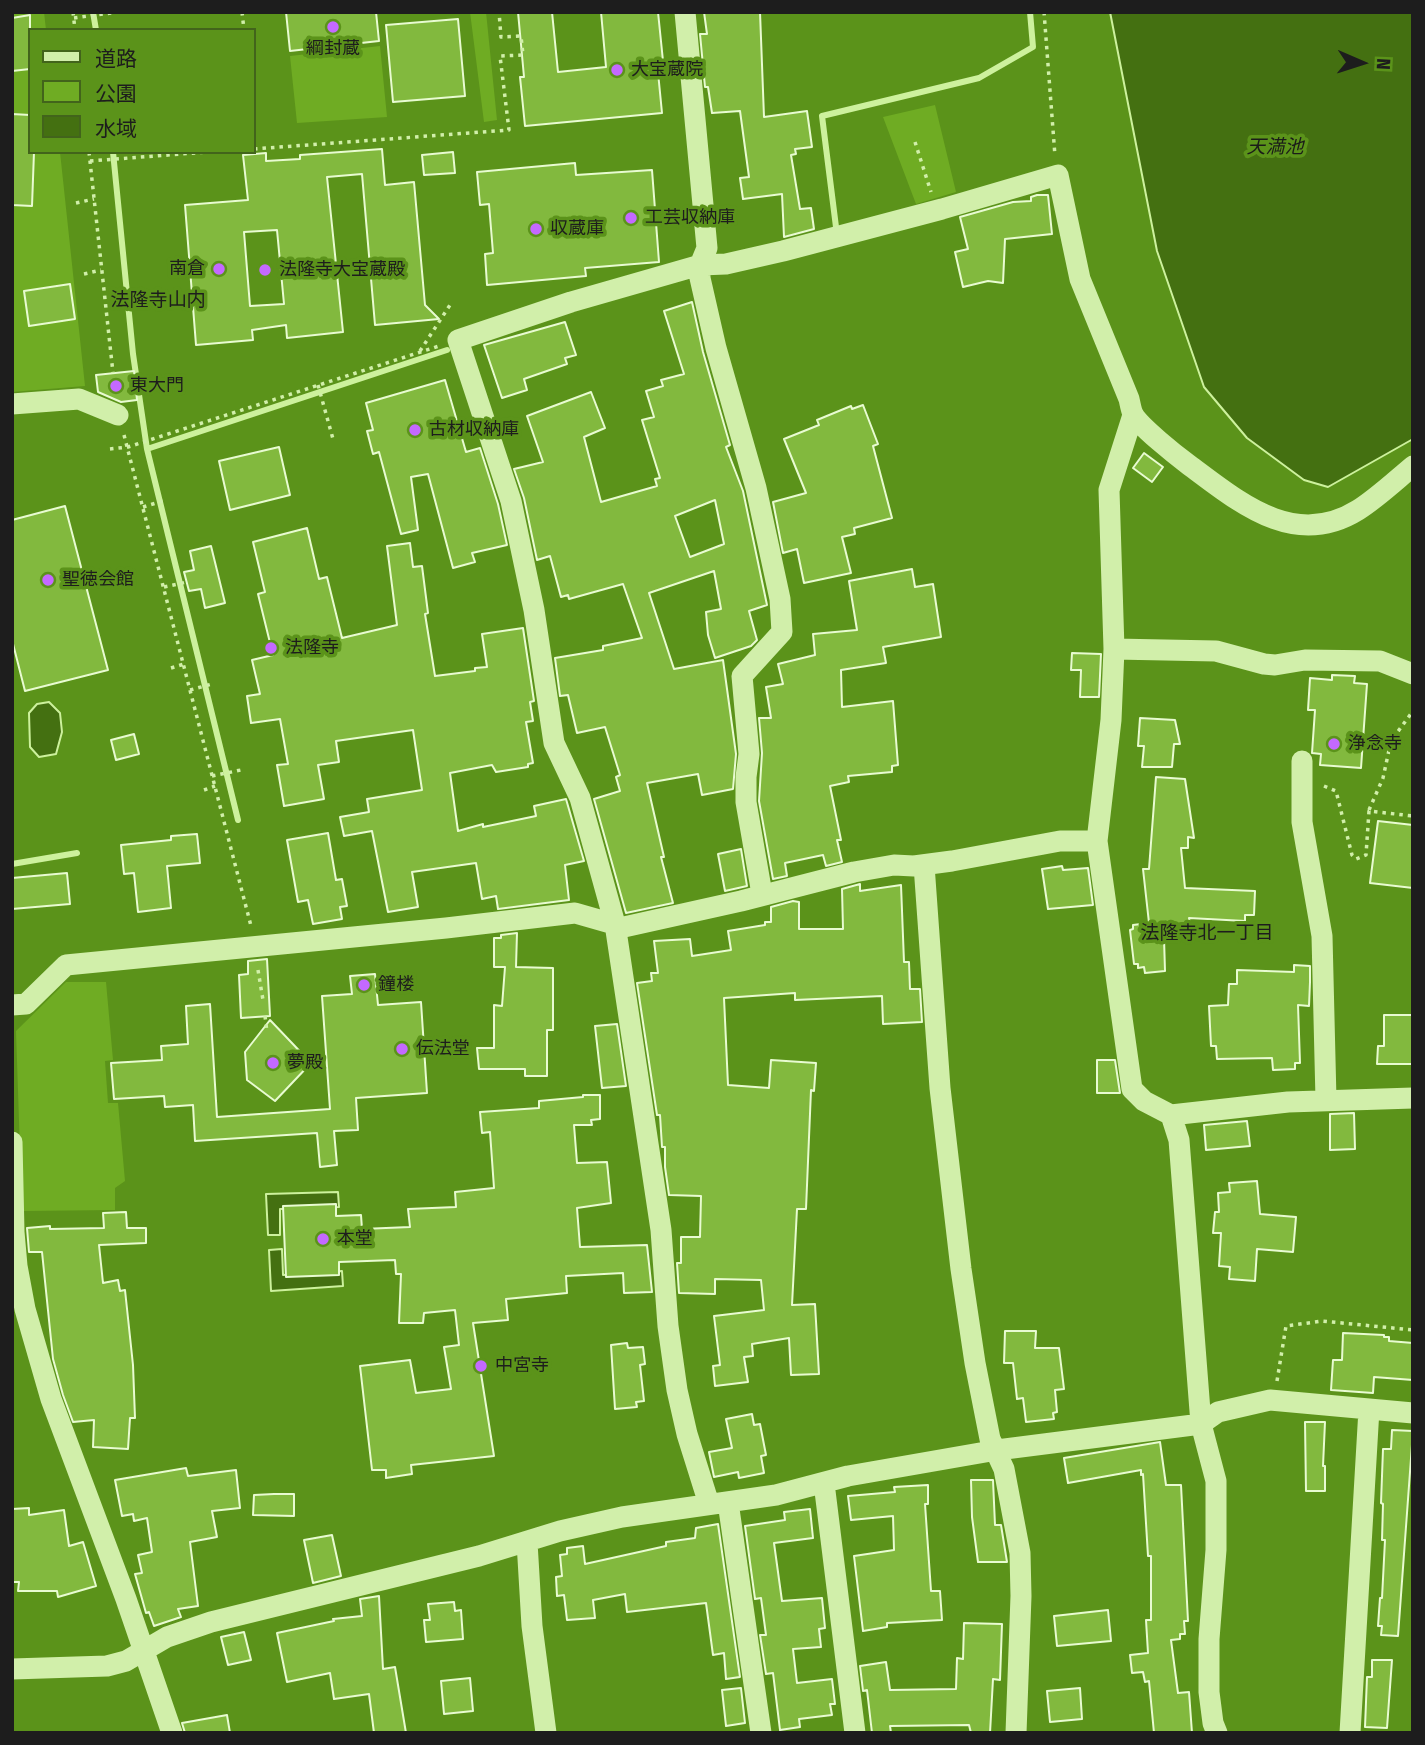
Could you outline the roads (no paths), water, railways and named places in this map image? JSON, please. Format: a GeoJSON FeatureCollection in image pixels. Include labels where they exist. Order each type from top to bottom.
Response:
{"type":"FeatureCollection","features":[{"type":"Feature","properties":{"kind":"street"},"geometry":{"type":"LineString","coordinates":[[685,12],[707,248],[700,265],[700,278],[716,348],[756,488],[780,599],[782,632],[742,676],[749,754],[746,802],[762,894]]}},
{"type":"Feature","properties":{"kind":"street"},"geometry":{"type":"LineString","coordinates":[[761,1733],[719,1503],[690,1446],[677,1390],[668,1326],[661,1230],[615,924],[580,798],[554,743],[534,610],[511,501],[458,340],[571,302],[700,265],[726,264],[772,253],[1058,176],[1080,279],[1133,415],[1109,489],[1114,649],[1111,720],[1097,841],[1132,1089],[1144,1101],[1171,1115],[1288,1101],[1413,1098]]}},
{"type":"Feature","properties":{"kind":"street"},"geometry":{"type":"LineString","coordinates":[[12,404],[79,399],[118,415]]}},
{"type":"Feature","properties":{"kind":"street"},"geometry":{"type":"LineString","coordinates":[[1133,415],[1174,454],[1238,502],[1270,519],[1298,526],[1326,523],[1357,511],[1413,466]]}},
{"type":"Feature","properties":{"kind":"street"},"geometry":{"type":"LineString","coordinates":[[1114,649],[1216,651],[1275,665],[1306,660],[1380,661],[1413,674]]}},
{"type":"Feature","properties":{"kind":"street"},"geometry":{"type":"LineString","coordinates":[[1302,770],[1302,822],[1322,936],[1326,1100]]}},
{"type":"Feature","properties":{"kind":"street"},"geometry":{"type":"LineString","coordinates":[[12,1005],[26,1004],[66,965],[575,913],[624,927],[853,872],[894,865],[924,865],[1060,841],[1097,841]]}},
{"type":"Feature","properties":{"kind":"street"},"geometry":{"type":"LineString","coordinates":[[924,865],[940,1088],[961,1269],[990,1438],[1004,1469],[1020,1553],[1016,1733]]}},
{"type":"Feature","properties":{"kind":"street"},"geometry":{"type":"LineString","coordinates":[[1171,1115],[1178,1140],[1201,1423],[1216,1480],[1216,1550],[1209,1639],[1209,1692],[1217,1733]]}},
{"type":"Feature","properties":{"kind":"street"},"geometry":{"type":"LineString","coordinates":[[12,1142],[20,1319],[145,1650],[172,1733]]}},
{"type":"Feature","properties":{"kind":"street"},"geometry":{"type":"LineString","coordinates":[[12,1669],[107,1666],[125,1661],[167,1637],[211,1622],[622,1517],[776,1494],[997,1450],[1201,1423],[1218,1412],[1274,1400],[1413,1413]]}},
{"type":"Feature","properties":{"kind":"street"},"geometry":{"type":"LineString","coordinates":[[1350,1733],[1369,1409]]}},
{"type":"Feature","properties":{"kind":"street"},"geometry":{"type":"LineString","coordinates":[[824,1483],[855,1733]]}},
{"type":"Feature","properties":{"kind":"street"},"geometry":{"type":"LineString","coordinates":[[527,1542],[532,1626],[546,1733]]}},
{"type":"Feature","properties":{"kind":"water","name":"天満池"},"geometry":{"type":"Polygon","coordinates":[[[1110,12],[1413,12],[1413,439],[1328,487],[1304,480],[1247,438],[1204,387],[1157,251],[1110,12]]]}},
{"type":"Feature","properties":{"kind":"water"},"geometry":{"type":"Polygon","coordinates":[[[49,702],[60,713],[62,732],[56,754],[39,757],[30,747],[29,713],[37,704],[49,702]]]}},
{"type":"Feature","properties":{"kind":"water"},"geometry":{"type":"Polygon","coordinates":[[[338,1192],[339,1207],[280,1209],[280,1235],[268,1235],[266,1194],[338,1192]]]}},
{"type":"Feature","properties":{"kind":"water"},"geometry":{"type":"Polygon","coordinates":[[[282,1249],[283,1275],[342,1271],[343,1286],[271,1291],[269,1250],[282,1249]]]}},
{"type":"Feature","properties":{"kind":"waterway"},"geometry":{"type":"LineString","coordinates":[[93,12],[96,28]]}},
{"type":"Feature","properties":{"kind":"waterway"},"geometry":{"type":"LineString","coordinates":[[836,227],[822,116],[979,78],[1033,47],[1030,12]]}},
{"type":"Feature","properties":{"kind":"waterway"},"geometry":{"type":"LineString","coordinates":[[113,154],[133,354],[147,449]]}},
{"type":"Feature","properties":{"kind":"waterway"},"geometry":{"type":"LineString","coordinates":[[238,820],[147,449],[447,350]]}},
{"type":"Feature","properties":{"kind":"waterway"},"geometry":{"type":"LineString","coordinates":[[12,864],[77,853]]}},
{"type":"Feature","properties":{"kind":"place","name":"綱封蔵"},"geometry":{"type":"Point","coordinates":[333,27]}},
{"type":"Feature","properties":{"kind":"place","name":"大宝蔵院"},"geometry":{"type":"Point","coordinates":[617,70]}},
{"type":"Feature","properties":{"kind":"place","name":"工芸収納庫"},"geometry":{"type":"Point","coordinates":[631,218]}},
{"type":"Feature","properties":{"kind":"place","name":"収蔵庫"},"geometry":{"type":"Point","coordinates":[536,229]}},
{"type":"Feature","properties":{"kind":"place","name":"南倉"},"geometry":{"type":"Point","coordinates":[219,269]}},
{"type":"Feature","properties":{"kind":"place","name":"法隆寺大宝蔵殿"},"geometry":{"type":"Point","coordinates":[265,270]}},
{"type":"Feature","properties":{"kind":"place","name":"東大門"},"geometry":{"type":"Point","coordinates":[116,386]}},
{"type":"Feature","properties":{"kind":"place","name":"古材収納庫"},"geometry":{"type":"Point","coordinates":[415,430]}},
{"type":"Feature","properties":{"kind":"place","name":"聖徳会館"},"geometry":{"type":"Point","coordinates":[48,580]}},
{"type":"Feature","properties":{"kind":"place","name":"法隆寺"},"geometry":{"type":"Point","coordinates":[271,648]}},
{"type":"Feature","properties":{"kind":"place","name":"浄念寺"},"geometry":{"type":"Point","coordinates":[1334,744]}},
{"type":"Feature","properties":{"kind":"place","name":"鐘楼"},"geometry":{"type":"Point","coordinates":[364,985]}},
{"type":"Feature","properties":{"kind":"place","name":"伝法堂"},"geometry":{"type":"Point","coordinates":[402,1049]}},
{"type":"Feature","properties":{"kind":"place","name":"夢殿"},"geometry":{"type":"Point","coordinates":[273,1063]}},
{"type":"Feature","properties":{"kind":"place","name":"本堂"},"geometry":{"type":"Point","coordinates":[323,1239]}},
{"type":"Feature","properties":{"kind":"place","name":"中宮寺"},"geometry":{"type":"Point","coordinates":[481,1366]}},
{"type":"Feature","properties":{"kind":"district","name":"法隆寺山内"},"geometry":{"type":"Point","coordinates":[158,301]}},
{"type":"Feature","properties":{"kind":"district","name":"法隆寺北一丁目"},"geometry":{"type":"Point","coordinates":[1207,934]}}]}
